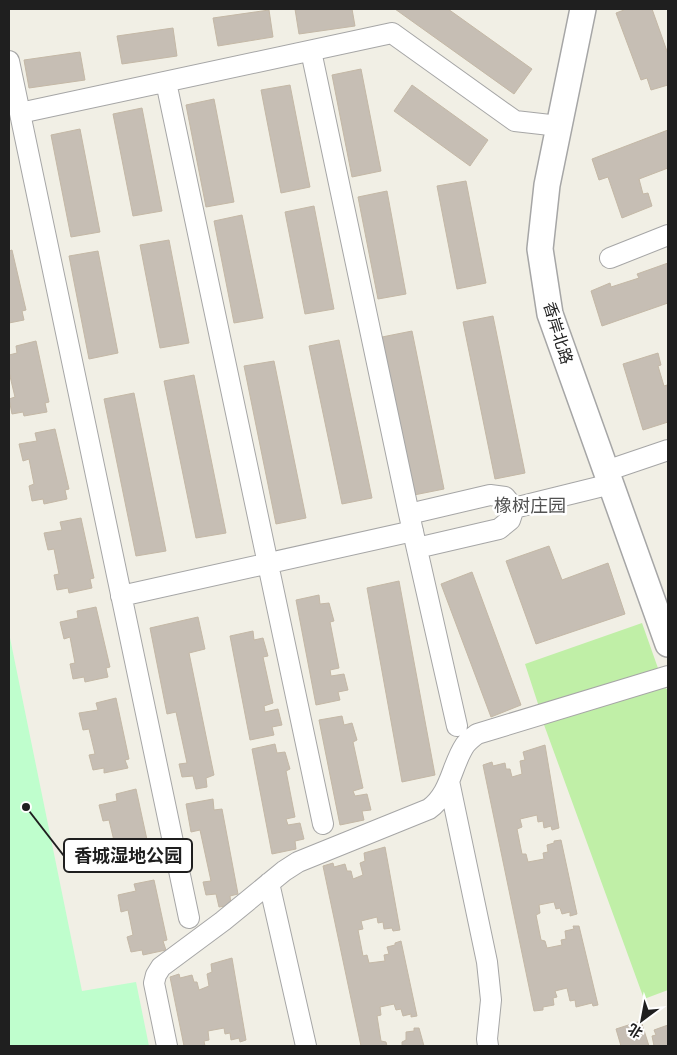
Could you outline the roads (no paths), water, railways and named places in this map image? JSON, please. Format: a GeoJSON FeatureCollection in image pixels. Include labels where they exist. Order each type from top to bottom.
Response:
{"type":"FeatureCollection","features":[{"type":"Feature","properties":{"kind":"street","name":"香岸北路"},"geometry":{"type":"LineString","coordinates":[[583,9],[547,185],[540,249],[541,258],[550,314],[668,644]]}},
{"type":"Feature","properties":{"kind":"street"},"geometry":{"type":"LineString","coordinates":[[20,113],[392,33],[515,121],[559,126]]}},
{"type":"Feature","properties":{"kind":"street"},"geometry":{"type":"LineString","coordinates":[[311,51],[413,531],[457,726]]}},
{"type":"Feature","properties":{"kind":"street"},"geometry":{"type":"LineString","coordinates":[[9,61],[189,918]]}},
{"type":"Feature","properties":{"kind":"street"},"geometry":{"type":"LineString","coordinates":[[166,82],[323,824]]}},
{"type":"Feature","properties":{"kind":"street"},"geometry":{"type":"LineString","coordinates":[[610,258],[668,235]]}},
{"type":"Feature","properties":{"kind":"street"},"geometry":{"type":"LineString","coordinates":[[514,508],[608,477],[668,450]]}},
{"type":"Feature","properties":{"kind":"street"},"geometry":{"type":"LineString","coordinates":[[413,531],[490,495],[505,497],[514,508]]}},
{"type":"Feature","properties":{"kind":"street"},"geometry":{"type":"LineString","coordinates":[[121,596],[413,531],[499,529],[510,520],[514,508]]}},
{"type":"Feature","properties":{"kind":"street"},"geometry":{"type":"LineString","coordinates":[[167,1046],[154,983],[161,967],[298,862],[429,810],[438,803],[444,793],[466,743],[477,734],[668,676]]}},
{"type":"Feature","properties":{"kind":"street"},"geometry":{"type":"LineString","coordinates":[[449,781],[487,962],[491,1000],[488,1046]]}},
{"type":"Feature","properties":{"kind":"street"},"geometry":{"type":"LineString","coordinates":[[269,884],[306,1046]]}},
{"type":"Feature","properties":{"kind":"place","name":"香城湿地公园"},"geometry":{"type":"Point","coordinates":[26,807]}},
{"type":"Feature","properties":{"kind":"district","name":"橡树庄园"},"geometry":{"type":"Point","coordinates":[530,505]}}]}
